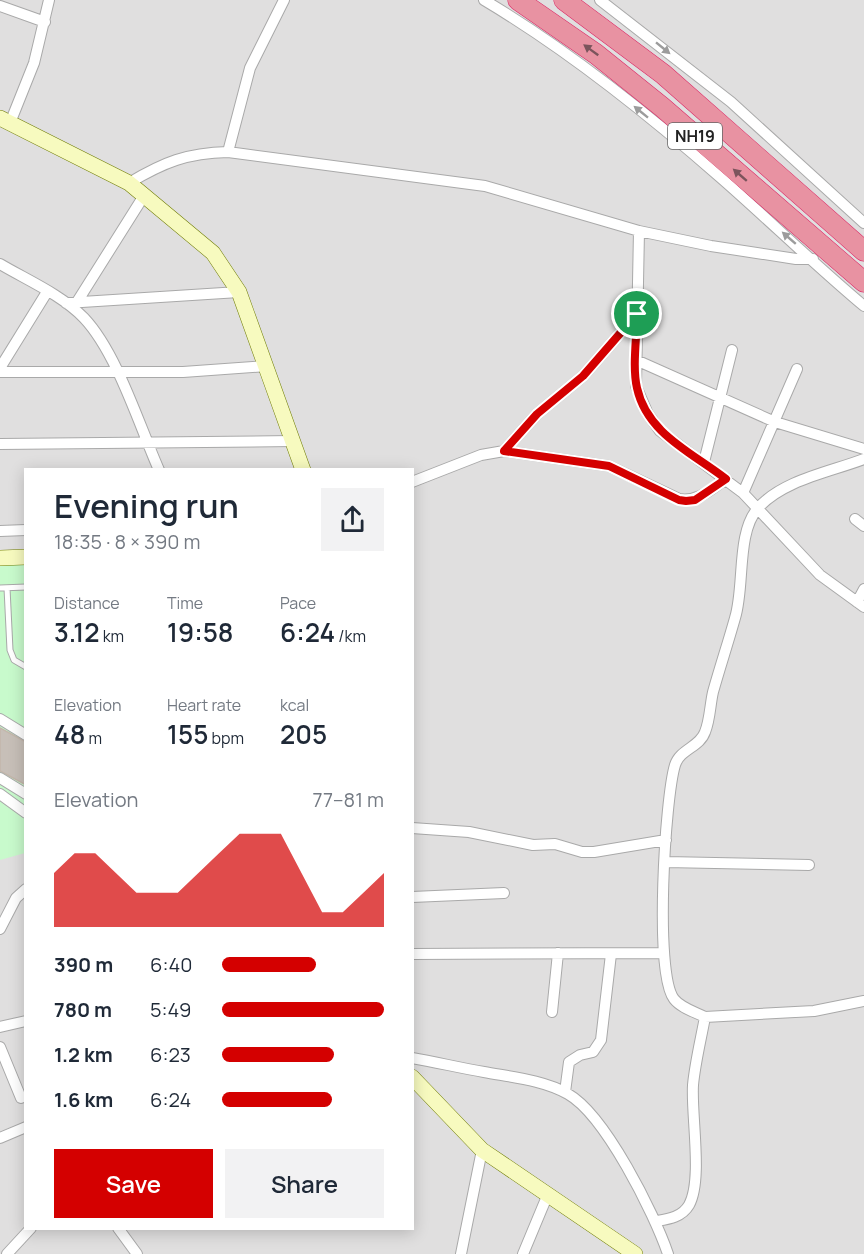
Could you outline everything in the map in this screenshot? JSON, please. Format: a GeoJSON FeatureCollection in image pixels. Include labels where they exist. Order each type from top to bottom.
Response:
{"type":"FeatureCollection","features":[{"type":"Feature","properties":{"kind":"highway","name":"NH19"},"geometry":{"type":"LineString","coordinates":[[518,0],[596,54],[654,100],[864,282]]}},
{"type":"Feature","properties":{"kind":"highway","name":"NH19"},"geometry":{"type":"LineString","coordinates":[[564,0],[663,74],[864,251]]}},
{"type":"Feature","properties":{"kind":"street"},"geometry":{"type":"LineString","coordinates":[[49,0],[34,63],[5,120],[129,183],[213,253],[239,292],[302,468]]}},
{"type":"Feature","properties":{"kind":"street"},"geometry":{"type":"LineString","coordinates":[[228,152],[250,68],[284,0]]}},
{"type":"Feature","properties":{"kind":"street"},"geometry":{"type":"LineString","coordinates":[[483,0],[542,36],[618,94],[719,176],[864,306]]}},
{"type":"Feature","properties":{"kind":"street"},"geometry":{"type":"LineString","coordinates":[[600,0],[731,102],[862,218]]}},
{"type":"Feature","properties":{"kind":"street"},"geometry":{"type":"LineString","coordinates":[[0,6],[45,22]]}},
{"type":"Feature","properties":{"kind":"street"},"geometry":{"type":"LineString","coordinates":[[129,183],[176,159],[199,153],[228,152],[485,186],[639,231],[711,246],[796,259],[813,259]]}},
{"type":"Feature","properties":{"kind":"street"},"geometry":{"type":"LineString","coordinates":[[72,302],[145,194]]}},
{"type":"Feature","properties":{"kind":"street"},"geometry":{"type":"LineString","coordinates":[[639,231],[636,386],[648,414],[660,431],[743,493],[788,544],[820,575],[860,605],[864,589]]}},
{"type":"Feature","properties":{"kind":"street"},"geometry":{"type":"LineString","coordinates":[[0,264],[47,292],[72,302],[239,292]]}},
{"type":"Feature","properties":{"kind":"street"},"geometry":{"type":"LineString","coordinates":[[0,370],[47,292]]}},
{"type":"Feature","properties":{"kind":"street"},"geometry":{"type":"LineString","coordinates":[[72,302],[102,341],[158,468]]}},
{"type":"Feature","properties":{"kind":"street"},"geometry":{"type":"LineString","coordinates":[[504,451],[537,414],[583,376],[637,314]]}},
{"type":"Feature","properties":{"kind":"street"},"geometry":{"type":"LineString","coordinates":[[704,462],[732,350]]}},
{"type":"Feature","properties":{"kind":"street"},"geometry":{"type":"LineString","coordinates":[[636,360],[775,422],[864,449]]}},
{"type":"Feature","properties":{"kind":"street"},"geometry":{"type":"LineString","coordinates":[[0,370],[183,372],[266,366]]}},
{"type":"Feature","properties":{"kind":"street"},"geometry":{"type":"LineString","coordinates":[[743,493],[797,369]]}},
{"type":"Feature","properties":{"kind":"street"},"geometry":{"type":"LineString","coordinates":[[0,444],[292,441]]}},
{"type":"Feature","properties":{"kind":"street"},"geometry":{"type":"LineString","coordinates":[[414,481],[482,455],[504,451],[609,466],[679,500],[686,501],[695,500],[726,479]]}},
{"type":"Feature","properties":{"kind":"street"},"geometry":{"type":"LineString","coordinates":[[864,459],[789,486],[758,508],[747,527],[736,615],[712,695],[705,732],[678,757],[675,767],[666,840],[663,896],[664,953],[668,984],[674,999],[687,1009],[705,1017],[814,1011],[864,1000]]}},
{"type":"Feature","properties":{"kind":"street"},"geometry":{"type":"LineString","coordinates":[[0,531],[24,530]]}},
{"type":"Feature","properties":{"kind":"street"},"geometry":{"type":"LineString","coordinates":[[0,558],[24,557]]}},
{"type":"Feature","properties":{"kind":"street"},"geometry":{"type":"LineString","coordinates":[[0,719],[24,734]]}},
{"type":"Feature","properties":{"kind":"street"},"geometry":{"type":"LineString","coordinates":[[0,778],[24,793]]}},
{"type":"Feature","properties":{"kind":"street"},"geometry":{"type":"LineString","coordinates":[[0,794],[24,812]]}},
{"type":"Feature","properties":{"kind":"street"},"geometry":{"type":"LineString","coordinates":[[414,828],[469,832],[534,845],[555,844],[588,852],[666,840]]}},
{"type":"Feature","properties":{"kind":"street"},"geometry":{"type":"LineString","coordinates":[[666,862],[809,865]]}},
{"type":"Feature","properties":{"kind":"street"},"geometry":{"type":"LineString","coordinates":[[0,929],[16,898],[24,892]]}},
{"type":"Feature","properties":{"kind":"street"},"geometry":{"type":"LineString","coordinates":[[414,897],[504,893]]}},
{"type":"Feature","properties":{"kind":"street"},"geometry":{"type":"LineString","coordinates":[[552,1012],[558,953]]}},
{"type":"Feature","properties":{"kind":"street"},"geometry":{"type":"LineString","coordinates":[[414,954],[664,953]]}},
{"type":"Feature","properties":{"kind":"street"},"geometry":{"type":"LineString","coordinates":[[565,1092],[569,1062],[580,1055],[598,1049],[601,1040],[611,954]]}},
{"type":"Feature","properties":{"kind":"street"},"geometry":{"type":"LineString","coordinates":[[657,1221],[674,1218],[683,1212],[689,1205],[692,1194],[695,1169],[693,1086],[705,1017]]}},
{"type":"Feature","properties":{"kind":"street"},"geometry":{"type":"LineString","coordinates":[[0,1027],[24,1021]]}},
{"type":"Feature","properties":{"kind":"street"},"geometry":{"type":"LineString","coordinates":[[0,1047],[21,1098]]}},
{"type":"Feature","properties":{"kind":"street"},"geometry":{"type":"LineString","coordinates":[[414,1058],[507,1076],[565,1092],[582,1102],[593,1115],[657,1221],[668,1254]]}},
{"type":"Feature","properties":{"kind":"street"},"geometry":{"type":"LineString","coordinates":[[414,1079],[482,1150],[548,1194],[617,1249],[635,1254]]}},
{"type":"Feature","properties":{"kind":"street"},"geometry":{"type":"LineString","coordinates":[[0,1138],[24,1128]]}},
{"type":"Feature","properties":{"kind":"street"},"geometry":{"type":"LineString","coordinates":[[461,1254],[482,1150]]}},
{"type":"Feature","properties":{"kind":"street"},"geometry":{"type":"LineString","coordinates":[[523,1254],[548,1194]]}},
{"type":"Feature","properties":{"kind":"street"},"geometry":{"type":"LineString","coordinates":[[7,1254],[30,1230]]}},
{"type":"Feature","properties":{"kind":"street"},"geometry":{"type":"LineString","coordinates":[[119,1230],[137,1254]]}},
{"type":"Feature","properties":{"kind":"lane"},"geometry":{"type":"LineString","coordinates":[[0,588],[24,587]]}},
{"type":"Feature","properties":{"kind":"lane"},"geometry":{"type":"LineString","coordinates":[[7,588],[10,650],[14,660],[24,666]]}},
{"type":"Feature","properties":{"kind":"shaded area"},"geometry":{"type":"Polygon","coordinates":[[[0,0],[864,0],[864,1254],[0,1254],[0,0]]]}},
{"type":"Feature","properties":{"kind":"green space"},"geometry":{"type":"Polygon","coordinates":[[[24,557],[24,853],[0,860],[0,558],[24,557]]]}},
{"type":"Feature","properties":{"kind":"building"},"geometry":{"type":"Polygon","coordinates":[[[0,728],[24,741],[24,784],[0,771],[0,728]]]}},
{"type":"Feature","properties":{"kind":"route"},"geometry":{"type":"LineString","coordinates":[[637,314],[636,386],[648,414],[660,431],[674,443],[726,479],[695,500],[679,500],[609,466],[504,451],[537,414],[583,376],[637,314]]}}]}
